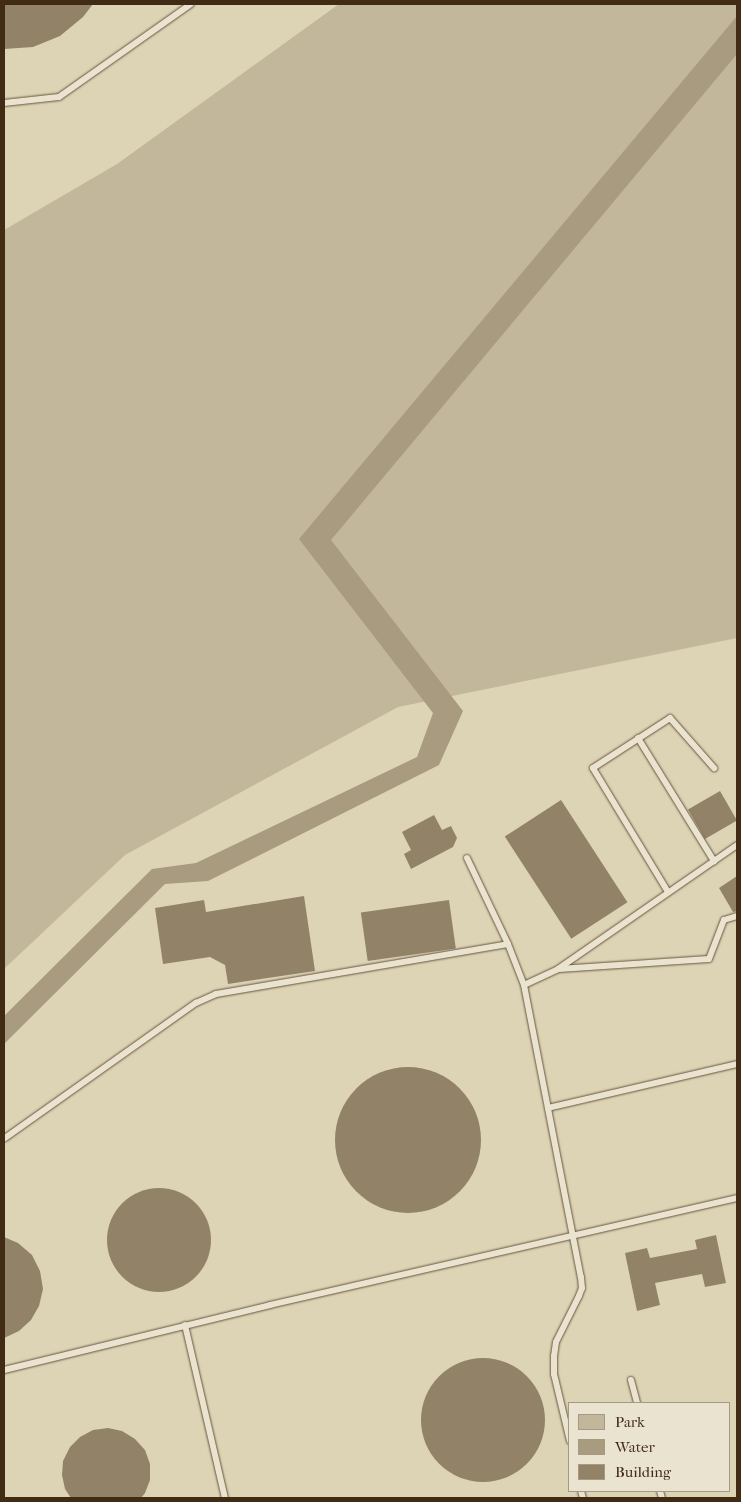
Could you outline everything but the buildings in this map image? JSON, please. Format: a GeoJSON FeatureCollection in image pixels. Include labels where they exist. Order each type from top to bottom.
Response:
{"type":"FeatureCollection","features":[{"type":"Feature","properties":{"kind":"lane"},"geometry":{"type":"LineString","coordinates":[[4,103],[59,97],[191,4]]}},
{"type":"Feature","properties":{"kind":"lane"},"geometry":{"type":"LineString","coordinates":[[668,892],[593,768],[670,718],[714,768]]}},
{"type":"Feature","properties":{"kind":"lane"},"geometry":{"type":"LineString","coordinates":[[638,738],[714,861]]}},
{"type":"Feature","properties":{"kind":"lane"},"geometry":{"type":"LineString","coordinates":[[524,985],[558,969],[737,845]]}},
{"type":"Feature","properties":{"kind":"lane"},"geometry":{"type":"LineString","coordinates":[[467,858],[508,944],[524,985],[582,1288],[556,1342],[554,1374],[568,1433]]}},
{"type":"Feature","properties":{"kind":"lane"},"geometry":{"type":"LineString","coordinates":[[558,969],[709,959],[724,920],[737,916]]}},
{"type":"Feature","properties":{"kind":"lane"},"geometry":{"type":"LineString","coordinates":[[5,1138],[196,1003],[216,994],[508,944]]}},
{"type":"Feature","properties":{"kind":"lane"},"geometry":{"type":"LineString","coordinates":[[548,1108],[737,1064]]}},
{"type":"Feature","properties":{"kind":"lane"},"geometry":{"type":"LineString","coordinates":[[4,1370],[185,1325],[737,1198]]}},
{"type":"Feature","properties":{"kind":"lane"},"geometry":{"type":"LineString","coordinates":[[185,1325],[224,1498]]}},
{"type":"Feature","properties":{"kind":"lane"},"geometry":{"type":"LineString","coordinates":[[630,1380],[637,1402]]}},
{"type":"Feature","properties":{"kind":"green space"},"geometry":{"type":"Polygon","coordinates":[[[339,4],[737,4],[737,638],[398,707],[125,855],[4,969],[4,230],[117,164],[339,4]]]}},
{"type":"Feature","properties":{"kind":"water"},"geometry":{"type":"Polygon","coordinates":[[[737,16],[737,54],[331,540],[463,711],[439,765],[208,881],[165,884],[4,1044],[4,1016],[152,869],[196,863],[417,757],[433,713],[299,539],[737,16]]]}}]}
